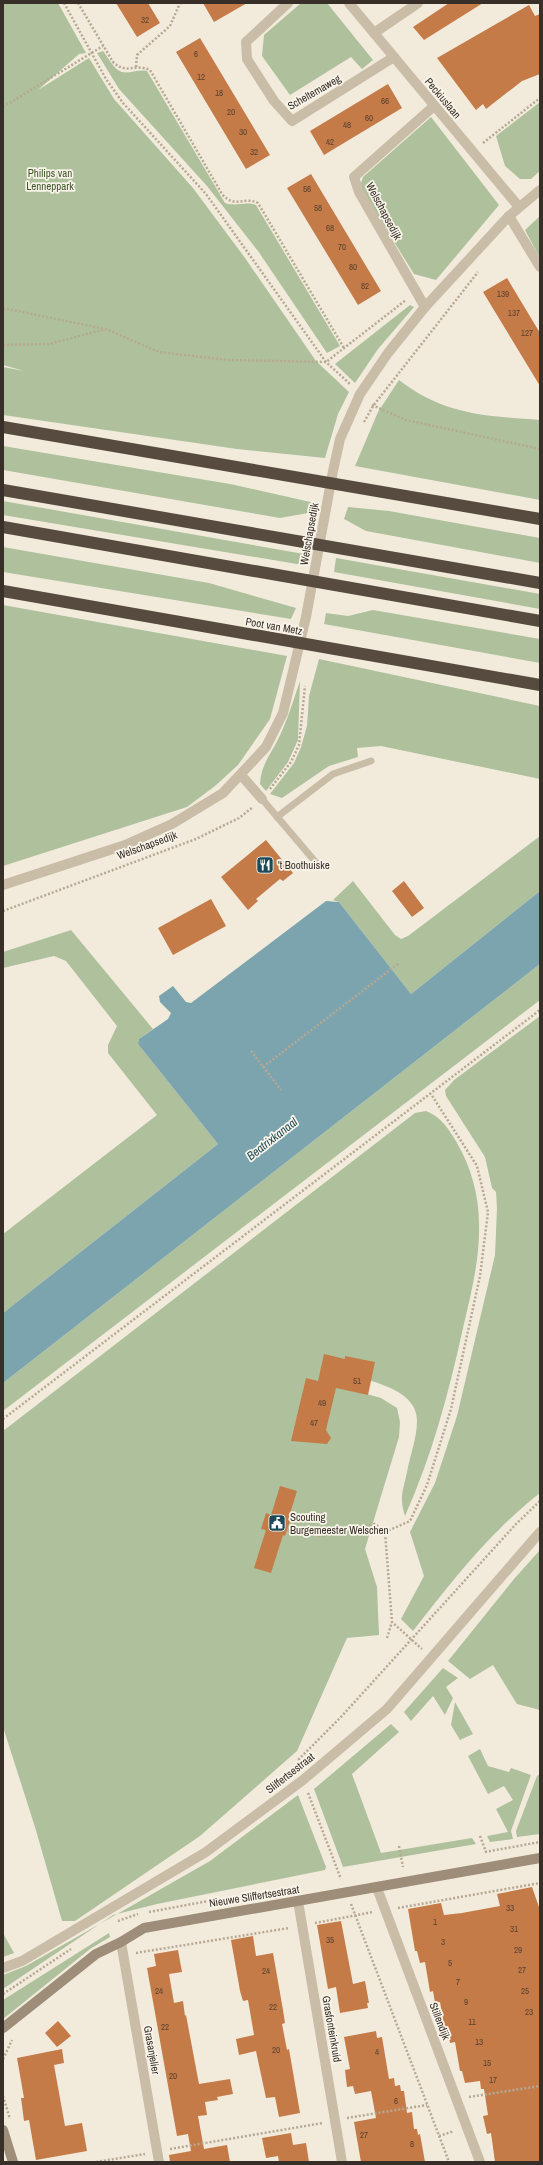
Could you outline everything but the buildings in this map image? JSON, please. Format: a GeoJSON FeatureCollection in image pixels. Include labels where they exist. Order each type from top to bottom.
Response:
{"type":"FeatureCollection","features":[{"type":"Feature","properties":{"kind":"highway"},"geometry":{"type":"LineString","coordinates":[[3,427],[540,519]]}},
{"type":"Feature","properties":{"kind":"highway"},"geometry":{"type":"LineString","coordinates":[[3,490],[540,583]]}},
{"type":"Feature","properties":{"kind":"highway"},"geometry":{"type":"LineString","coordinates":[[3,527],[540,621]]}},
{"type":"Feature","properties":{"kind":"highway","name":"Poot van Metz"},"geometry":{"type":"LineString","coordinates":[[3,591],[318,648],[540,685]]}},
{"type":"Feature","properties":{"kind":"street","name":"Scheltemaweg"},"geometry":{"type":"LineString","coordinates":[[288,3],[246,42],[247,59],[274,101],[292,121],[394,57]]}},
{"type":"Feature","properties":{"kind":"street","name":"Peckiuslaan"},"geometry":{"type":"LineString","coordinates":[[349,3],[519,207]]}},
{"type":"Feature","properties":{"kind":"street"},"geometry":{"type":"LineString","coordinates":[[374,33],[418,3]]}},
{"type":"Feature","properties":{"kind":"street","name":"Welschapsedijk"},"geometry":{"type":"LineString","coordinates":[[425,307],[359,192],[354,177],[434,106]]}},
{"type":"Feature","properties":{"kind":"street","name":"Welschapsedijk"},"geometry":{"type":"LineString","coordinates":[[3,885],[125,845],[172,824],[223,793],[266,747],[283,713],[300,645],[332,471],[340,439],[360,394],[388,353],[425,307],[509,216],[540,190]]}},
{"type":"Feature","properties":{"kind":"street"},"geometry":{"type":"LineString","coordinates":[[509,216],[540,267]]}},
{"type":"Feature","properties":{"kind":"street"},"geometry":{"type":"LineString","coordinates":[[241,775],[262,799]]}},
{"type":"Feature","properties":{"kind":"street","name":"Sliffertsestraat"},"geometry":{"type":"LineString","coordinates":[[3,1968],[22,1961],[206,1852],[303,1780],[386,1709],[540,1532]]}},
{"type":"Feature","properties":{"kind":"street","name":"Nieuwe Sliffertsestraat"},"geometry":{"type":"LineString","coordinates":[[3,2028],[96,1954],[121,1942],[144,1928],[159,1924],[377,1888],[540,1858]]}},
{"type":"Feature","properties":{"kind":"street","name":"Stillendijk"},"geometry":{"type":"LineString","coordinates":[[377,1888],[480,2162]]}},
{"type":"Feature","properties":{"kind":"street","name":"Grasfonteinkruid"},"geometry":{"type":"LineString","coordinates":[[298,1901],[342,2162]]}},
{"type":"Feature","properties":{"kind":"street","name":"Grasanjelier"},"geometry":{"type":"LineString","coordinates":[[121,1942],[159,2162]]}},
{"type":"Feature","properties":{"kind":"street"},"geometry":{"type":"LineString","coordinates":[[3,2130],[12,2162]]}},
{"type":"Feature","properties":{"kind":"lane"},"geometry":{"type":"LineString","coordinates":[[277,817],[333,774],[371,761]]}},
{"type":"Feature","properties":{"kind":"lane"},"geometry":{"type":"LineString","coordinates":[[262,799],[318,865]]}},
{"type":"Feature","properties":{"kind":"path"},"geometry":{"type":"LineString","coordinates":[[64,3],[106,79],[123,103],[206,194],[326,362],[360,394]]}},
{"type":"Feature","properties":{"kind":"path"},"geometry":{"type":"LineString","coordinates":[[78,3],[103,46],[119,68],[144,68],[150,70],[226,199],[235,202],[252,200],[258,203],[344,348]]}},
{"type":"Feature","properties":{"kind":"path"},"geometry":{"type":"LineString","coordinates":[[136,68],[137,55],[170,26],[180,3]]}},
{"type":"Feature","properties":{"kind":"path"},"geometry":{"type":"LineString","coordinates":[[3,107],[103,46]]}},
{"type":"Feature","properties":{"kind":"path"},"geometry":{"type":"LineString","coordinates":[[472,152],[540,98]]}},
{"type":"Feature","properties":{"kind":"path"},"geometry":{"type":"LineString","coordinates":[[479,271],[373,406],[406,420],[540,449]]}},
{"type":"Feature","properties":{"kind":"path"},"geometry":{"type":"LineString","coordinates":[[3,308],[106,329],[159,352],[228,360],[326,362],[416,292]]}},
{"type":"Feature","properties":{"kind":"path"},"geometry":{"type":"LineString","coordinates":[[3,345],[50,344],[106,329]]}},
{"type":"Feature","properties":{"kind":"path","name":"Welschapsedijk"},"geometry":{"type":"LineString","coordinates":[[3,911],[196,839],[239,818],[262,799]]}},
{"type":"Feature","properties":{"kind":"path"},"geometry":{"type":"LineString","coordinates":[[263,1067],[399,963]]}},
{"type":"Feature","properties":{"kind":"path"},"geometry":{"type":"LineString","coordinates":[[3,1419],[215,1256],[540,1010]]}},
{"type":"Feature","properties":{"kind":"path"},"geometry":{"type":"LineString","coordinates":[[251,1051],[280,1090]]}},
{"type":"Feature","properties":{"kind":"path"},"geometry":{"type":"LineString","coordinates":[[385,1532],[410,1521],[428,1485],[451,1409],[480,1276],[488,1212],[477,1166],[431,1094]]}},
{"type":"Feature","properties":{"kind":"path"},"geometry":{"type":"LineString","coordinates":[[287,1530],[322,1536],[351,1528],[375,1524],[385,1532],[392,1622],[387,1638]]}},
{"type":"Feature","properties":{"kind":"path"},"geometry":{"type":"LineString","coordinates":[[392,1622],[431,1657]]}},
{"type":"Feature","properties":{"kind":"path"},"geometry":{"type":"LineString","coordinates":[[480,1836],[492,1867]]}},
{"type":"Feature","properties":{"kind":"path"},"geometry":{"type":"LineString","coordinates":[[399,1846],[403,1867]]}},
{"type":"Feature","properties":{"kind":"path"},"geometry":{"type":"LineString","coordinates":[[341,1878],[449,2162]]}},
{"type":"Feature","properties":{"kind":"path"},"geometry":{"type":"LineString","coordinates":[[123,1955],[302,1926],[356,1915],[540,1883]]}},
{"type":"Feature","properties":{"kind":"path"},"geometry":{"type":"LineString","coordinates":[[3,2059],[10,2041],[15,2037]]}},
{"type":"Feature","properties":{"kind":"path"},"geometry":{"type":"LineString","coordinates":[[456,2099],[540,2086]]}},
{"type":"Feature","properties":{"kind":"path"},"geometry":{"type":"LineString","coordinates":[[96,2162],[428,2105]]}},
{"type":"Feature","properties":{"kind":"green space","name":"Philips van Lenneppark"},"geometry":{"type":"Polygon","coordinates":[[[3,3],[58,3],[86,53],[79,54],[38,90],[89,58],[114,99],[193,188],[245,258],[316,361],[349,392],[338,414],[325,458],[237,449],[3,415],[3,367],[24,371],[3,365],[3,3]]]}},
{"type":"Feature","properties":{"kind":"green space"},"geometry":{"type":"Polygon","coordinates":[[[301,3],[327,3],[373,60],[362,69],[351,57],[290,95],[262,56],[264,35],[301,3]]]}},
{"type":"Feature","properties":{"kind":"green space"},"geometry":{"type":"Polygon","coordinates":[[[103,51],[119,71],[147,71],[225,203],[256,205],[340,346],[327,353],[258,251],[207,186],[119,89],[97,53],[103,51]]]}},
{"type":"Feature","properties":{"kind":"green space"},"geometry":{"type":"Polygon","coordinates":[[[540,102],[540,171],[531,179],[520,179],[505,166],[496,136],[540,102]]]}},
{"type":"Feature","properties":{"kind":"green space"},"geometry":{"type":"Polygon","coordinates":[[[431,117],[499,205],[436,280],[414,274],[360,187],[363,177],[431,117]]]}},
{"type":"Feature","properties":{"kind":"green space"},"geometry":{"type":"Polygon","coordinates":[[[540,216],[540,258],[525,230],[540,216]]]}},
{"type":"Feature","properties":{"kind":"green space"},"geometry":{"type":"Polygon","coordinates":[[[410,305],[414,307],[378,349],[355,383],[335,364],[410,305]]]}},
{"type":"Feature","properties":{"kind":"green space"},"geometry":{"type":"Polygon","coordinates":[[[399,380],[416,392],[432,400],[466,412],[540,420],[540,500],[355,466],[378,412],[399,380]]]}},
{"type":"Feature","properties":{"kind":"green space"},"geometry":{"type":"Polygon","coordinates":[[[3,446],[230,484],[315,503],[314,512],[280,518],[3,470],[3,446]]]}},
{"type":"Feature","properties":{"kind":"green space"},"geometry":{"type":"Polygon","coordinates":[[[3,501],[304,554],[303,565],[3,515],[3,501]]]}},
{"type":"Feature","properties":{"kind":"green space"},"geometry":{"type":"Polygon","coordinates":[[[348,507],[389,511],[540,538],[540,563],[366,531],[344,519],[348,507]]]}},
{"type":"Feature","properties":{"kind":"green space"},"geometry":{"type":"Polygon","coordinates":[[[3,547],[209,583],[296,608],[291,619],[3,572],[3,547]]]}},
{"type":"Feature","properties":{"kind":"green space"},"geometry":{"type":"Polygon","coordinates":[[[336,558],[540,594],[540,609],[334,572],[336,558]]]}},
{"type":"Feature","properties":{"kind":"green space"},"geometry":{"type":"Polygon","coordinates":[[[3,605],[287,656],[270,719],[238,765],[215,786],[187,807],[3,866],[3,605]]]}},
{"type":"Feature","properties":{"kind":"green space"},"geometry":{"type":"Polygon","coordinates":[[[373,610],[540,639],[540,663],[324,624],[326,613],[348,616],[373,610]]]}},
{"type":"Feature","properties":{"kind":"green space"},"geometry":{"type":"Polygon","coordinates":[[[319,659],[540,706],[540,779],[381,746],[357,748],[358,757],[329,766],[282,798],[270,794],[294,763],[301,747],[307,726],[309,696],[319,659]]]}},
{"type":"Feature","properties":{"kind":"green space"},"geometry":{"type":"Polygon","coordinates":[[[300,681],[298,740],[288,762],[266,791],[260,784],[263,770],[284,727],[300,681]]]}},
{"type":"Feature","properties":{"kind":"green space"},"geometry":{"type":"Polygon","coordinates":[[[540,836],[540,891],[411,994],[339,902],[333,900],[353,881],[395,935],[401,939],[408,936],[540,836]]]}},
{"type":"Feature","properties":{"kind":"green space"},"geometry":{"type":"Polygon","coordinates":[[[71,930],[153,1029],[139,1039],[138,1044],[218,1144],[3,1313],[3,1234],[157,1115],[108,1053],[108,1045],[117,1026],[66,961],[54,956],[3,968],[3,952],[71,930]]]}},
{"type":"Feature","properties":{"kind":"green space"},"geometry":{"type":"Polygon","coordinates":[[[540,964],[540,1000],[3,1411],[3,1383],[540,964]]]}},
{"type":"Feature","properties":{"kind":"green space"},"geometry":{"type":"Polygon","coordinates":[[[540,1016],[540,1493],[488,1540],[413,1631],[401,1619],[424,1576],[410,1532],[435,1483],[457,1416],[495,1255],[497,1208],[496,1192],[492,1188],[485,1157],[446,1096],[445,1090],[454,1080],[540,1016]]]}},
{"type":"Feature","properties":{"kind":"green space"},"geometry":{"type":"Polygon","coordinates":[[[426,1111],[440,1120],[448,1128],[462,1152],[470,1172],[478,1202],[479,1237],[472,1289],[446,1400],[432,1447],[405,1516],[402,1504],[402,1494],[416,1433],[417,1421],[415,1409],[399,1392],[374,1382],[337,1372],[335,1385],[381,1398],[397,1408],[400,1422],[399,1437],[365,1549],[377,1587],[379,1635],[347,1638],[297,1751],[200,1836],[75,1921],[62,1921],[35,1827],[3,1727],[3,1431],[415,1113],[426,1111]]]}},
{"type":"Feature","properties":{"kind":"green space"},"geometry":{"type":"Polygon","coordinates":[[[540,1550],[540,1710],[517,1704],[493,1665],[470,1679],[448,1661],[514,1579],[540,1550]]]}},
{"type":"Feature","properties":{"kind":"green space"},"geometry":{"type":"Polygon","coordinates":[[[443,1668],[458,1678],[446,1687],[453,1698],[445,1715],[433,1696],[411,1721],[404,1712],[443,1668]]]}},
{"type":"Feature","properties":{"kind":"green space"},"geometry":{"type":"Polygon","coordinates":[[[455,1702],[473,1734],[460,1740],[451,1725],[455,1702]]]}},
{"type":"Feature","properties":{"kind":"green space"},"geometry":{"type":"Polygon","coordinates":[[[391,1724],[399,1732],[352,1774],[381,1853],[472,1838],[476,1844],[343,1867],[314,1789],[391,1724]]]}},
{"type":"Feature","properties":{"kind":"green space"},"geometry":{"type":"Polygon","coordinates":[[[480,1749],[488,1766],[509,1772],[511,1768],[531,1775],[511,1831],[513,1839],[490,1842],[487,1836],[508,1832],[496,1809],[513,1800],[504,1786],[488,1794],[468,1756],[480,1749]]]}},
{"type":"Feature","properties":{"kind":"green space"},"geometry":{"type":"Polygon","coordinates":[[[540,1774],[540,1834],[517,1837],[516,1831],[537,1776],[540,1774]]]}},
{"type":"Feature","properties":{"kind":"green space"},"geometry":{"type":"Polygon","coordinates":[[[298,1795],[326,1867],[325,1870],[157,1904],[117,1914],[210,1861],[298,1795]]]}},
{"type":"Feature","properties":{"kind":"green space"},"geometry":{"type":"Polygon","coordinates":[[[117,1914],[100,1924],[113,1915],[117,1914]]]}},
{"type":"Feature","properties":{"kind":"green space"},"geometry":{"type":"Polygon","coordinates":[[[100,1924],[3,1989],[3,1975],[26,1966],[100,1924]]]}},
{"type":"Feature","properties":{"kind":"green space"},"geometry":{"type":"Polygon","coordinates":[[[3,1933],[14,1953],[3,1957],[3,1933]]]}},
{"type":"Feature","properties":{"kind":"green space"},"geometry":{"type":"Polygon","coordinates":[[[109,1933],[110,1937],[90,1949],[3,2019],[3,2000],[109,1933]]]}},
{"type":"Feature","properties":{"kind":"water","name":"Beatrixkanaal"},"geometry":{"type":"Polygon","coordinates":[[[540,891],[540,964],[3,1383],[3,1313],[218,1144],[138,1044],[139,1039],[168,1019],[171,1013],[160,1002],[159,996],[173,986],[186,1002],[191,1003],[326,901],[339,902],[411,994],[540,891]]]}},
{"type":"Feature","properties":{"kind":"place","name":"'t Boothuiske"},"geometry":{"type":"Point","coordinates":[265,865]}},
{"type":"Feature","properties":{"kind":"place","name":"Scouting Burgemeester Welschen"},"geometry":{"type":"Point","coordinates":[277,1523]}}]}
